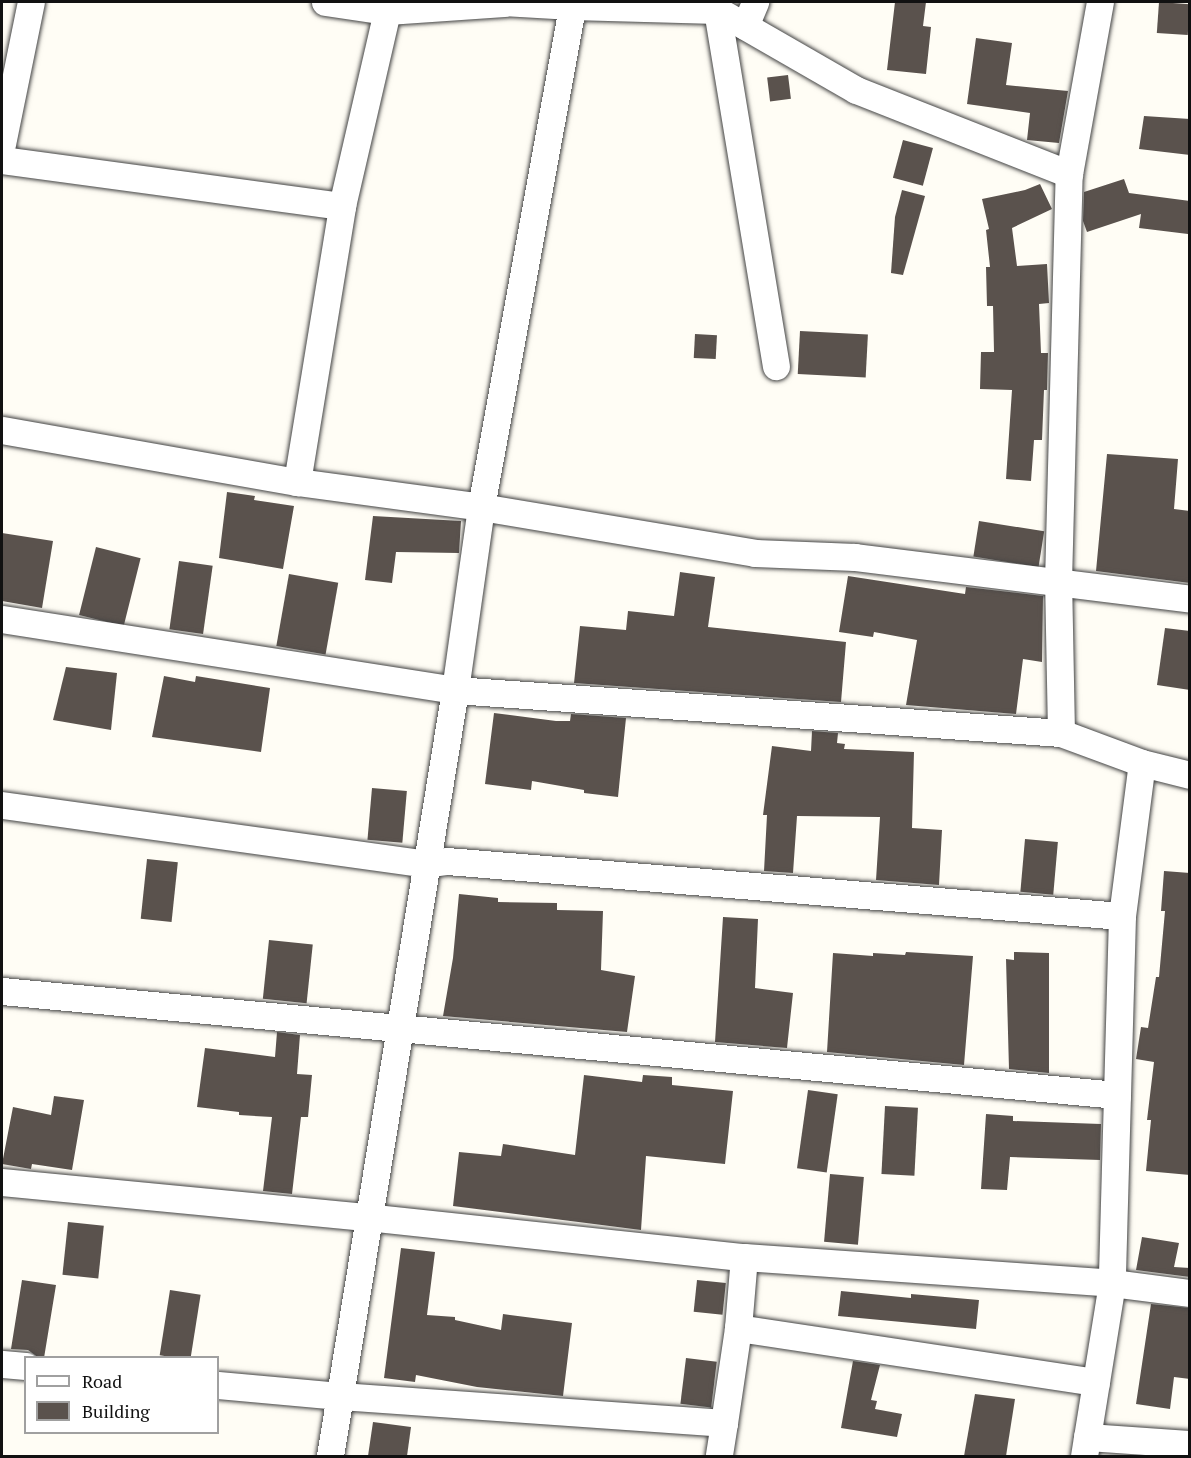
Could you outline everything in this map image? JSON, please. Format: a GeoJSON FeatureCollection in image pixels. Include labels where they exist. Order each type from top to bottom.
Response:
{"type":"FeatureCollection","features":[{"type":"Feature","properties":{"kind":"street"},"geometry":{"type":"LineString","coordinates":[[2,144],[31,2]]}},
{"type":"Feature","properties":{"kind":"street"},"geometry":{"type":"LineString","coordinates":[[325,2],[387,11],[504,2],[717,10],[856,90],[1069,174]]}},
{"type":"Feature","properties":{"kind":"street"},"geometry":{"type":"LineString","coordinates":[[745,26],[755,2]]}},
{"type":"Feature","properties":{"kind":"street"},"geometry":{"type":"LineString","coordinates":[[1061,734],[1058,582],[1069,174],[1100,2]]}},
{"type":"Feature","properties":{"kind":"street"},"geometry":{"type":"LineString","coordinates":[[330,1456],[367,1216],[455,690],[481,507],[572,4]]}},
{"type":"Feature","properties":{"kind":"street"},"geometry":{"type":"LineString","coordinates":[[717,10],[776,366]]}},
{"type":"Feature","properties":{"kind":"street"},"geometry":{"type":"LineString","coordinates":[[297,482],[342,206],[387,11]]}},
{"type":"Feature","properties":{"kind":"street"},"geometry":{"type":"LineString","coordinates":[[2,160],[342,206]]}},
{"type":"Feature","properties":{"kind":"street"},"geometry":{"type":"LineString","coordinates":[[2,430],[297,482],[481,507],[755,553],[855,557],[1190,599]]}},
{"type":"Feature","properties":{"kind":"street"},"geometry":{"type":"LineString","coordinates":[[2,619],[455,690],[1061,734],[1142,763],[1190,775]]}},
{"type":"Feature","properties":{"kind":"street"},"geometry":{"type":"LineString","coordinates":[[1142,763],[1122,916],[1112,1283],[1085,1447],[1190,1444]]}},
{"type":"Feature","properties":{"kind":"street"},"geometry":{"type":"LineString","coordinates":[[2,805],[425,864],[447,861],[1122,916]]}},
{"type":"Feature","properties":{"kind":"street"},"geometry":{"type":"LineString","coordinates":[[2,991],[1117,1095]]}},
{"type":"Feature","properties":{"kind":"street"},"geometry":{"type":"LineString","coordinates":[[2,1182],[367,1216],[744,1257],[1112,1283],[1190,1293]]}},
{"type":"Feature","properties":{"kind":"street"},"geometry":{"type":"LineString","coordinates":[[719,1456],[738,1328],[744,1257]]}},
{"type":"Feature","properties":{"kind":"street"},"geometry":{"type":"LineString","coordinates":[[738,1328],[1096,1382]]}},
{"type":"Feature","properties":{"kind":"street"},"geometry":{"type":"LineString","coordinates":[[2,1364],[24,1366]]}},
{"type":"Feature","properties":{"kind":"street"},"geometry":{"type":"LineString","coordinates":[[219,1385],[340,1396],[724,1423]]}},
{"type":"Feature","properties":{"kind":"building"},"geometry":{"type":"Polygon","coordinates":[[[895,2],[926,2],[923,26],[931,27],[926,74],[887,70],[895,2]]]}},
{"type":"Feature","properties":{"kind":"building"},"geometry":{"type":"Polygon","coordinates":[[[1159,2],[1190,4],[1188,35],[1157,33],[1159,2]]]}},
{"type":"Feature","properties":{"kind":"building"},"geometry":{"type":"Polygon","coordinates":[[[976,38],[1012,43],[1006,85],[1068,91],[1059,143],[1027,140],[1030,113],[967,104],[976,38]]]}},
{"type":"Feature","properties":{"kind":"building"},"geometry":{"type":"Polygon","coordinates":[[[788,75],[791,99],[770,101],[767,78],[788,75]]]}},
{"type":"Feature","properties":{"kind":"building"},"geometry":{"type":"Polygon","coordinates":[[[1144,116],[1190,119],[1190,155],[1139,149],[1144,116]]]}},
{"type":"Feature","properties":{"kind":"building"},"geometry":{"type":"Polygon","coordinates":[[[903,140],[933,148],[923,186],[893,178],[903,140]]]}},
{"type":"Feature","properties":{"kind":"building"},"geometry":{"type":"Polygon","coordinates":[[[1124,179],[1129,193],[1190,201],[1188,234],[1139,228],[1141,214],[1087,232],[1083,221],[1084,192],[1124,179]]]}},
{"type":"Feature","properties":{"kind":"building"},"geometry":{"type":"Polygon","coordinates":[[[1040,184],[1052,209],[1012,228],[1017,266],[1047,264],[1049,303],[1039,304],[1041,353],[1048,353],[1047,390],[1044,390],[1042,440],[1034,440],[1031,481],[1006,479],[1012,390],[980,389],[981,352],[994,352],[993,306],[987,306],[986,267],[990,267],[986,230],[989,229],[982,199],[1025,190],[1040,184]]]}},
{"type":"Feature","properties":{"kind":"building"},"geometry":{"type":"Polygon","coordinates":[[[902,190],[925,196],[903,275],[891,273],[895,217],[902,190]]]}},
{"type":"Feature","properties":{"kind":"building"},"geometry":{"type":"Polygon","coordinates":[[[800,331],[868,335],[866,377],[798,374],[800,331]]]}},
{"type":"Feature","properties":{"kind":"building"},"geometry":{"type":"Polygon","coordinates":[[[695,334],[717,335],[716,359],[694,358],[695,334]]]}},
{"type":"Feature","properties":{"kind":"building"},"geometry":{"type":"Polygon","coordinates":[[[1107,454],[1178,459],[1174,509],[1190,511],[1190,583],[1096,571],[1107,454]]]}},
{"type":"Feature","properties":{"kind":"building"},"geometry":{"type":"Polygon","coordinates":[[[227,492],[255,496],[254,500],[294,506],[283,569],[219,558],[227,492]]]}},
{"type":"Feature","properties":{"kind":"building"},"geometry":{"type":"Polygon","coordinates":[[[373,516],[461,521],[459,553],[396,552],[392,583],[365,580],[373,516]]]}},
{"type":"Feature","properties":{"kind":"building"},"geometry":{"type":"Polygon","coordinates":[[[979,521],[1044,531],[1039,567],[973,557],[979,521]]]}},
{"type":"Feature","properties":{"kind":"building"},"geometry":{"type":"Polygon","coordinates":[[[2,533],[53,541],[42,608],[2,601],[2,533]]]}},
{"type":"Feature","properties":{"kind":"building"},"geometry":{"type":"Polygon","coordinates":[[[96,547],[141,558],[124,626],[79,615],[96,547]]]}},
{"type":"Feature","properties":{"kind":"building"},"geometry":{"type":"Polygon","coordinates":[[[179,561],[213,566],[203,634],[169,629],[179,561]]]}},
{"type":"Feature","properties":{"kind":"building"},"geometry":{"type":"Polygon","coordinates":[[[680,572],[715,577],[708,627],[846,642],[841,702],[574,683],[580,626],[626,630],[628,611],[674,616],[680,572]]]}},
{"type":"Feature","properties":{"kind":"building"},"geometry":{"type":"Polygon","coordinates":[[[289,574],[338,583],[326,655],[276,646],[289,574]]]}},
{"type":"Feature","properties":{"kind":"building"},"geometry":{"type":"Polygon","coordinates":[[[848,576],[965,594],[966,587],[1043,596],[1042,662],[1023,659],[1016,714],[906,705],[917,640],[874,632],[873,637],[839,632],[848,576]]]}},
{"type":"Feature","properties":{"kind":"building"},"geometry":{"type":"Polygon","coordinates":[[[1165,628],[1190,631],[1190,690],[1157,685],[1165,628]]]}},
{"type":"Feature","properties":{"kind":"building"},"geometry":{"type":"Polygon","coordinates":[[[66,667],[117,673],[111,730],[53,720],[66,667]]]}},
{"type":"Feature","properties":{"kind":"building"},"geometry":{"type":"Polygon","coordinates":[[[164,676],[195,682],[196,676],[270,688],[261,752],[152,737],[164,676]]]}},
{"type":"Feature","properties":{"kind":"building"},"geometry":{"type":"Polygon","coordinates":[[[494,713],[556,721],[570,721],[571,714],[626,718],[618,797],[584,793],[584,790],[532,781],[531,790],[485,784],[494,713]]]}},
{"type":"Feature","properties":{"kind":"building"},"geometry":{"type":"Polygon","coordinates":[[[812,731],[838,733],[837,743],[845,744],[844,749],[914,752],[912,828],[942,830],[939,885],[876,880],[880,817],[797,816],[793,873],[764,871],[767,815],[763,815],[772,746],[811,751],[812,731]]]}},
{"type":"Feature","properties":{"kind":"building"},"geometry":{"type":"Polygon","coordinates":[[[372,788],[407,791],[402,843],[367,840],[372,788]]]}},
{"type":"Feature","properties":{"kind":"building"},"geometry":{"type":"Polygon","coordinates":[[[1025,839],[1058,842],[1053,895],[1020,892],[1025,839]]]}},
{"type":"Feature","properties":{"kind":"building"},"geometry":{"type":"Polygon","coordinates":[[[147,859],[178,862],[172,922],[141,919],[147,859]]]}},
{"type":"Feature","properties":{"kind":"building"},"geometry":{"type":"Polygon","coordinates":[[[1164,871],[1190,873],[1190,1175],[1146,1171],[1151,1120],[1147,1120],[1154,1062],[1136,1059],[1141,1027],[1148,1028],[1156,977],[1159,977],[1165,911],[1161,911],[1164,871]]]}},
{"type":"Feature","properties":{"kind":"building"},"geometry":{"type":"Polygon","coordinates":[[[459,894],[498,898],[498,902],[557,903],[557,910],[603,911],[601,970],[635,976],[627,1032],[443,1016],[453,958],[459,894]]]}},
{"type":"Feature","properties":{"kind":"building"},"geometry":{"type":"Polygon","coordinates":[[[723,917],[758,919],[755,988],[793,993],[787,1048],[715,1042],[723,917]]]}},
{"type":"Feature","properties":{"kind":"building"},"geometry":{"type":"Polygon","coordinates":[[[269,940],[313,945],[307,1003],[263,999],[269,940]]]}},
{"type":"Feature","properties":{"kind":"building"},"geometry":{"type":"Polygon","coordinates":[[[906,952],[973,956],[964,1065],[827,1052],[833,953],[873,956],[873,953],[905,955],[906,952]]]}},
{"type":"Feature","properties":{"kind":"building"},"geometry":{"type":"Polygon","coordinates":[[[1014,952],[1049,953],[1049,1073],[1009,1069],[1006,959],[1014,960],[1014,952]]]}},
{"type":"Feature","properties":{"kind":"building"},"geometry":{"type":"Polygon","coordinates":[[[277,1032],[300,1035],[297,1074],[312,1075],[308,1117],[301,1117],[292,1194],[263,1191],[272,1117],[239,1115],[239,1112],[197,1107],[205,1048],[275,1057],[277,1032]]]}},
{"type":"Feature","properties":{"kind":"building"},"geometry":{"type":"Polygon","coordinates":[[[584,1075],[642,1082],[643,1075],[672,1077],[672,1085],[733,1091],[725,1164],[646,1156],[641,1230],[453,1206],[459,1152],[501,1156],[503,1144],[575,1155],[584,1075]]]}},
{"type":"Feature","properties":{"kind":"building"},"geometry":{"type":"Polygon","coordinates":[[[808,1090],[838,1094],[827,1172],[797,1168],[808,1090]]]}},
{"type":"Feature","properties":{"kind":"building"},"geometry":{"type":"Polygon","coordinates":[[[54,1096],[84,1100],[72,1170],[32,1164],[31,1169],[2,1164],[13,1107],[51,1115],[54,1096]]]}},
{"type":"Feature","properties":{"kind":"building"},"geometry":{"type":"Polygon","coordinates":[[[885,1106],[918,1108],[914,1176],[881,1174],[885,1106]]]}},
{"type":"Feature","properties":{"kind":"building"},"geometry":{"type":"Polygon","coordinates":[[[986,1114],[1013,1116],[1013,1121],[1101,1124],[1100,1160],[1010,1157],[1007,1190],[981,1189],[986,1114]]]}},
{"type":"Feature","properties":{"kind":"building"},"geometry":{"type":"Polygon","coordinates":[[[830,1174],[864,1177],[858,1245],[824,1242],[830,1174]]]}},
{"type":"Feature","properties":{"kind":"building"},"geometry":{"type":"Polygon","coordinates":[[[68,1222],[104,1226],[98,1278],[62,1275],[68,1222]]]}},
{"type":"Feature","properties":{"kind":"building"},"geometry":{"type":"Polygon","coordinates":[[[1142,1237],[1179,1243],[1174,1267],[1190,1268],[1190,1277],[1136,1270],[1142,1237]]]}},
{"type":"Feature","properties":{"kind":"building"},"geometry":{"type":"Polygon","coordinates":[[[401,1248],[435,1252],[427,1315],[455,1317],[455,1320],[501,1330],[503,1314],[572,1323],[563,1396],[477,1387],[416,1375],[415,1382],[384,1378],[401,1248]]]}},
{"type":"Feature","properties":{"kind":"building"},"geometry":{"type":"Polygon","coordinates":[[[22,1280],[56,1285],[44,1356],[36,1356],[28,1350],[11,1349],[22,1280]]]}},
{"type":"Feature","properties":{"kind":"building"},"geometry":{"type":"Polygon","coordinates":[[[697,1280],[726,1283],[722,1315],[694,1312],[697,1280]]]}},
{"type":"Feature","properties":{"kind":"building"},"geometry":{"type":"Polygon","coordinates":[[[170,1290],[201,1295],[191,1356],[160,1355],[170,1290]]]}},
{"type":"Feature","properties":{"kind":"building"},"geometry":{"type":"Polygon","coordinates":[[[841,1291],[911,1298],[911,1294],[979,1300],[976,1329],[838,1316],[841,1291]]]}},
{"type":"Feature","properties":{"kind":"building"},"geometry":{"type":"Polygon","coordinates":[[[1151,1304],[1190,1308],[1190,1379],[1174,1377],[1170,1409],[1136,1404],[1151,1304]]]}},
{"type":"Feature","properties":{"kind":"building"},"geometry":{"type":"Polygon","coordinates":[[[686,1358],[717,1362],[711,1407],[680,1404],[686,1358]]]}},
{"type":"Feature","properties":{"kind":"building"},"geometry":{"type":"Polygon","coordinates":[[[853,1361],[880,1365],[871,1400],[877,1401],[875,1409],[902,1414],[897,1437],[841,1428],[853,1361]]]}},
{"type":"Feature","properties":{"kind":"building"},"geometry":{"type":"Polygon","coordinates":[[[975,1394],[1015,1399],[1006,1456],[964,1456],[975,1394]]]}},
{"type":"Feature","properties":{"kind":"building"},"geometry":{"type":"Polygon","coordinates":[[[373,1422],[411,1427],[407,1456],[368,1456],[373,1422]]]}}]}
